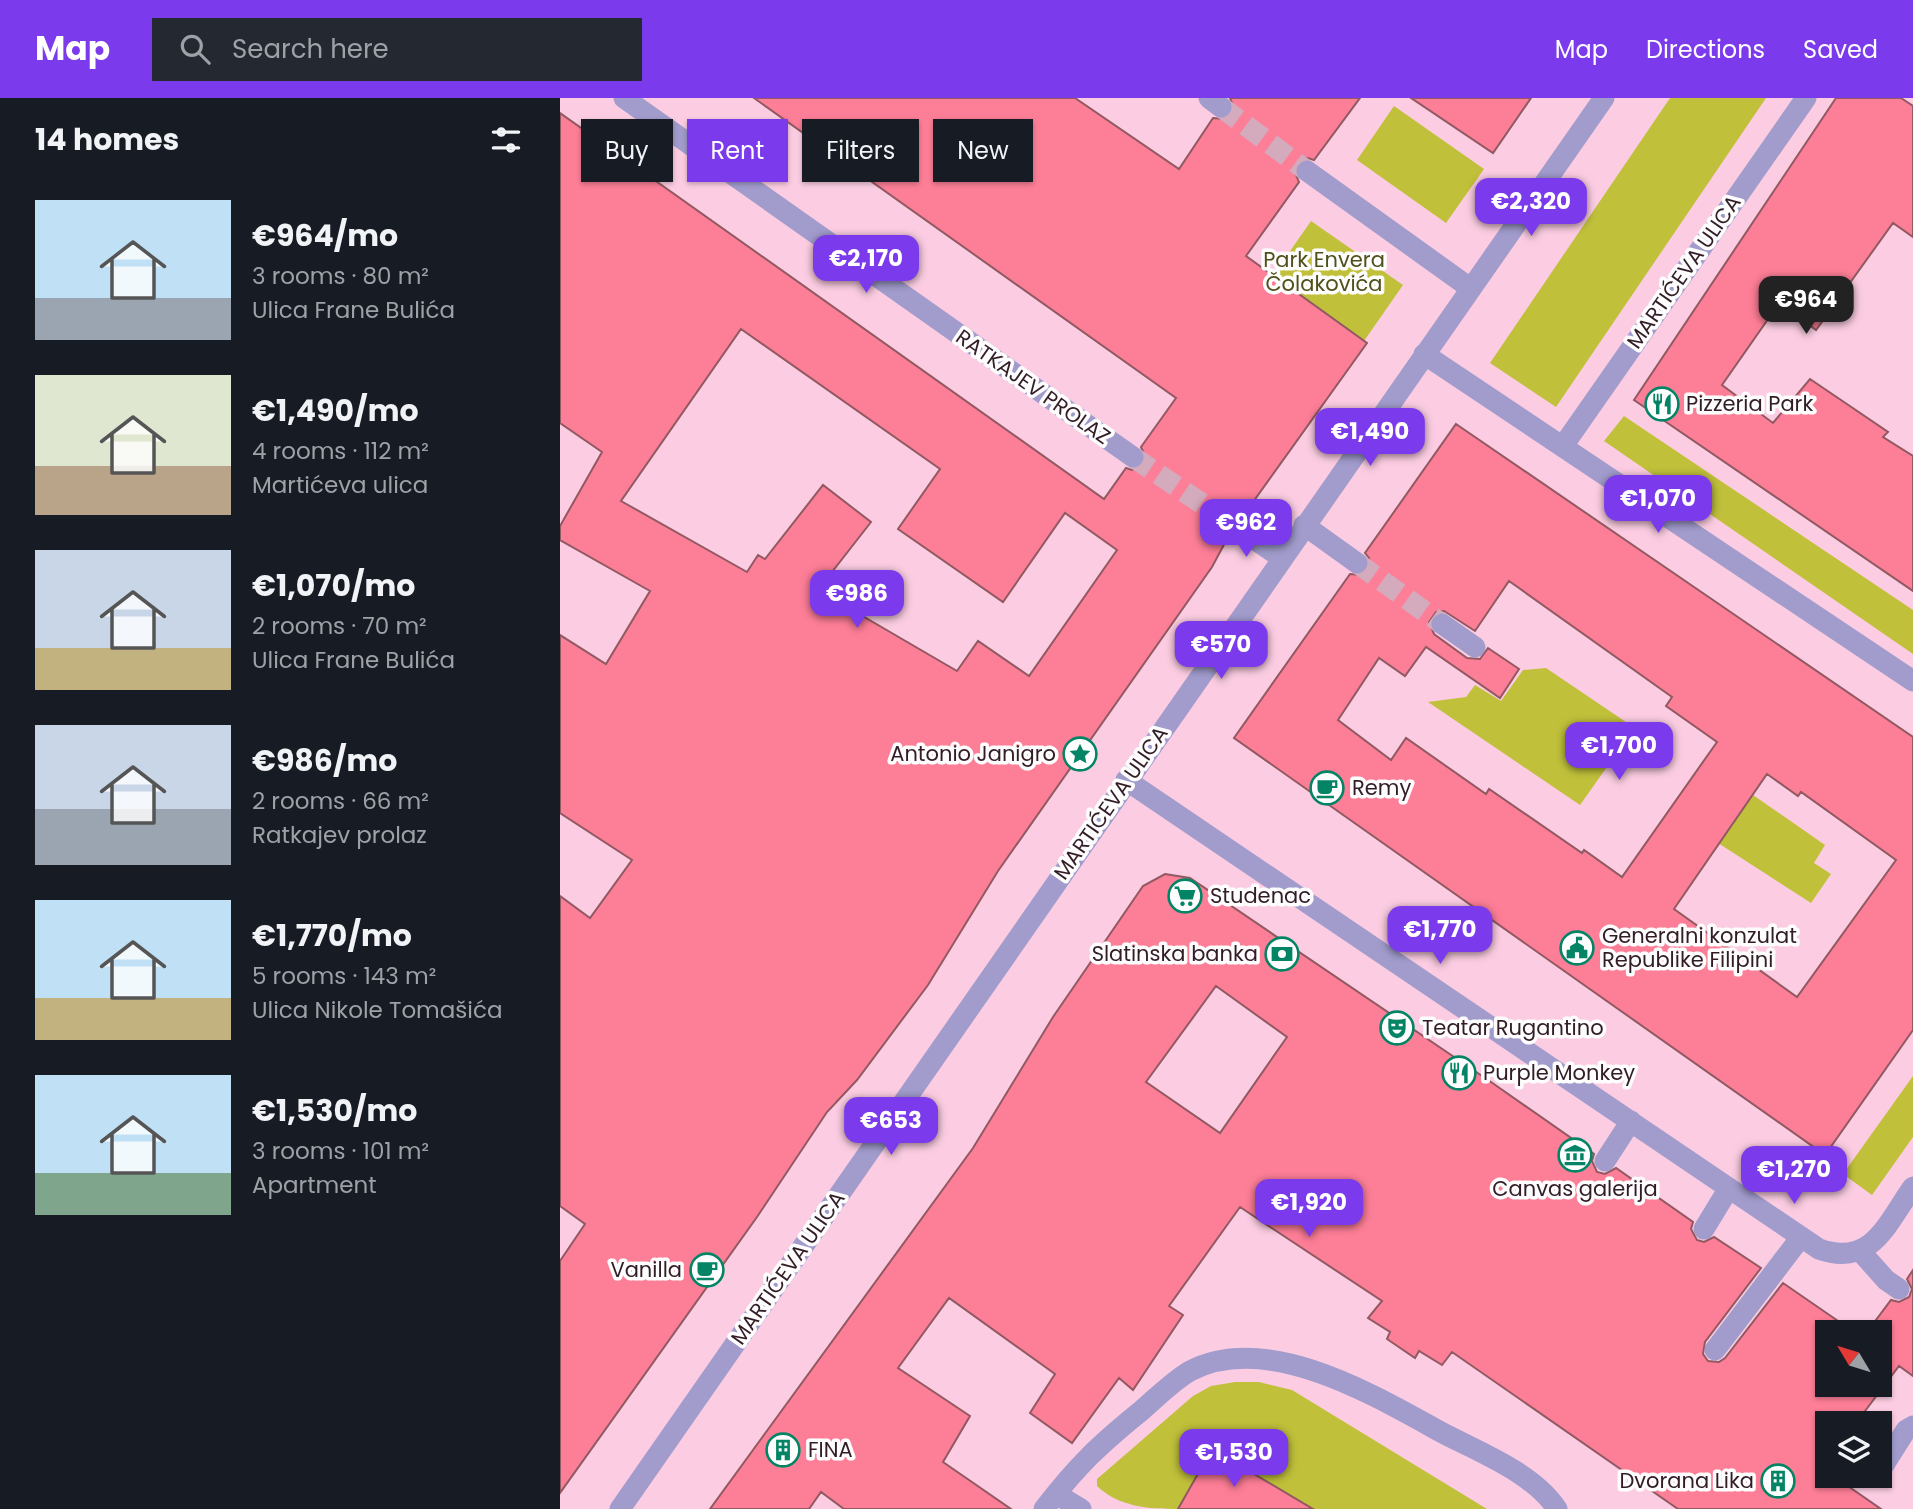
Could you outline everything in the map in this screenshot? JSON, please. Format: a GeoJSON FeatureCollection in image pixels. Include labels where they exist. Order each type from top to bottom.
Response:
{"type":"FeatureCollection","features":[{"type":"Feature","properties":{"kind":"street","name":"RATKAJEV PROLAZ"},"geometry":{"type":"LineString","coordinates":[[624,98],[1133,457]]}},
{"type":"Feature","properties":{"kind":"street","name":"MARTIĆEVA ULICA"},"geometry":{"type":"LineString","coordinates":[[620,1509],[1604,98]]}},
{"type":"Feature","properties":{"kind":"street","name":"MARTIĆEVA ULICA"},"geometry":{"type":"LineString","coordinates":[[1563,446],[1805,98]]}},
{"type":"Feature","properties":{"kind":"street"},"geometry":{"type":"LineString","coordinates":[[1307,171],[1470,288]]}},
{"type":"Feature","properties":{"kind":"street"},"geometry":{"type":"LineString","coordinates":[[1424,354],[1913,681]]}},
{"type":"Feature","properties":{"kind":"street"},"geometry":{"type":"LineString","coordinates":[[1304,525],[1357,563]]}},
{"type":"Feature","properties":{"kind":"street"},"geometry":{"type":"LineString","coordinates":[[1235,526],[1282,558]]}},
{"type":"Feature","properties":{"kind":"street"},"geometry":{"type":"LineString","coordinates":[[1442,624],[1475,647]]}},
{"type":"Feature","properties":{"kind":"street"},"geometry":{"type":"LineString","coordinates":[[1126,780],[1819,1249],[1855,1253],[1899,1289]]}},
{"type":"Feature","properties":{"kind":"street"},"geometry":{"type":"LineString","coordinates":[[1605,1161],[1630,1121]]}},
{"type":"Feature","properties":{"kind":"street"},"geometry":{"type":"LineString","coordinates":[[1855,1253],[1874,1242],[1913,1187]]}},
{"type":"Feature","properties":{"kind":"street"},"geometry":{"type":"LineString","coordinates":[[1704,1229],[1729,1188]]}},
{"type":"Feature","properties":{"kind":"street"},"geometry":{"type":"LineString","coordinates":[[1716,1350],[1801,1237]]}},
{"type":"Feature","properties":{"kind":"street"},"geometry":{"type":"LineString","coordinates":[[1081,1509],[1050,1502],[1091,1452],[1189,1372],[1216,1361],[1245,1357],[1293,1366],[1356,1385],[1515,1473],[1552,1501],[1557,1509]]}},
{"type":"Feature","properties":{"kind":"street"},"geometry":{"type":"LineString","coordinates":[[1892,1452],[1906,1430],[1913,1426]]}},
{"type":"Feature","properties":{"kind":"green space"},"geometry":{"type":"Polygon","coordinates":[[[1670,98],[1766,98],[1556,407],[1490,363],[1670,98]]]}},
{"type":"Feature","properties":{"kind":"green space","name":"Park Envera Čolakovića"},"geometry":{"type":"Polygon","coordinates":[[[1394,106],[1484,169],[1446,223],[1357,160],[1394,106]]]}},
{"type":"Feature","properties":{"kind":"green space","name":"Park Envera Čolakovića"},"geometry":{"type":"Polygon","coordinates":[[[1311,221],[1403,285],[1364,341],[1272,277],[1311,221]]]}},
{"type":"Feature","properties":{"kind":"green space"},"geometry":{"type":"Polygon","coordinates":[[[1624,416],[1913,610],[1913,654],[1604,441],[1624,416]]]}},
{"type":"Feature","properties":{"kind":"green space"},"geometry":{"type":"Polygon","coordinates":[[[1546,668],[1651,739],[1639,756],[1632,758],[1619,750],[1580,805],[1428,702],[1466,697],[1475,685],[1501,701],[1523,670],[1546,668]]]}},
{"type":"Feature","properties":{"kind":"green space"},"geometry":{"type":"Polygon","coordinates":[[[1753,795],[1825,845],[1814,863],[1831,874],[1811,903],[1718,843],[1753,795]]]}},
{"type":"Feature","properties":{"kind":"green space"},"geometry":{"type":"Polygon","coordinates":[[[1913,1076],[1913,1137],[1872,1195],[1843,1174],[1913,1076]]]}},
{"type":"Feature","properties":{"kind":"green space"},"geometry":{"type":"Polygon","coordinates":[[[1259,1382],[1292,1390],[1487,1509],[1313,1509],[1212,1449],[1178,1509],[1125,1503],[1097,1486],[1097,1479],[1193,1396],[1211,1386],[1259,1382]]]}},
{"type":"Feature","properties":{"kind":"building"},"geometry":{"type":"Polygon","coordinates":[[[754,98],[1075,98],[1179,169],[1213,118],[1225,119],[1232,114],[1234,108],[1230,98],[1360,98],[1314,160],[1308,158],[1297,163],[1294,170],[1299,182],[1246,256],[1367,343],[1243,516],[1235,513],[1225,518],[1223,531],[1228,537],[1212,567],[998,871],[928,985],[857,1080],[827,1112],[757,1217],[560,1493],[560,1261],[585,1224],[560,1206],[560,896],[590,918],[632,860],[560,813],[560,635],[606,664],[650,591],[560,540],[560,526],[602,452],[560,423],[560,113],[581,128],[581,182],[657,182],[1104,499],[1126,468],[1132,470],[1143,465],[1146,458],[1141,447],[1176,398],[872,182],[919,182],[919,119],[802,119],[802,132],[788,122],[788,119],[784,119],[754,98]],[[741,329],[621,501],[747,572],[758,555],[765,559],[823,485],[871,522],[818,590],[957,671],[978,641],[1029,676],[1117,550],[1065,513],[1003,602],[898,529],[940,469],[741,329]]]}},
{"type":"Feature","properties":{"kind":"building"},"geometry":{"type":"Polygon","coordinates":[[[1411,98],[1531,98],[1493,153],[1411,98]]]}},
{"type":"Feature","properties":{"kind":"building"},"geometry":{"type":"Polygon","coordinates":[[[1836,98],[1901,98],[1913,106],[1913,237],[1893,223],[1816,330],[1780,302],[1722,385],[1773,423],[1810,379],[1888,432],[1883,437],[1913,456],[1913,591],[1634,400],[1836,98]]]}},
{"type":"Feature","properties":{"kind":"building"},"geometry":{"type":"Polygon","coordinates":[[[1456,424],[1913,737],[1913,1030],[1825,1155],[1234,738],[1350,574],[1362,575],[1368,570],[1369,558],[1365,553],[1456,424]],[[1509,581],[1475,631],[1444,611],[1436,612],[1429,622],[1434,634],[1467,658],[1480,659],[1488,648],[1519,669],[1500,698],[1426,647],[1405,676],[1379,658],[1338,720],[1391,760],[1406,738],[1486,794],[1489,789],[1622,877],[1717,742],[1666,706],[1672,697],[1509,581]],[[1767,774],[1674,909],[1797,997],[1896,860],[1801,792],[1798,796],[1767,774]]]}},
{"type":"Feature","properties":{"kind":"building"},"geometry":{"type":"Polygon","coordinates":[[[1165,874],[1190,878],[1594,1154],[1592,1161],[1597,1172],[1605,1174],[1616,1168],[1693,1222],[1691,1229],[1697,1240],[1704,1242],[1714,1237],[1761,1268],[1705,1342],[1703,1354],[1708,1361],[1719,1362],[1725,1358],[1783,1283],[1837,1320],[1815,1320],[1815,1397],[1876,1397],[1865,1411],[1815,1411],[1815,1488],[1851,1488],[1881,1509],[1678,1509],[1452,1352],[1442,1365],[1419,1351],[1415,1358],[1387,1339],[1390,1332],[1368,1318],[1382,1301],[1240,1207],[1169,1306],[1183,1315],[1133,1390],[1119,1378],[1072,1443],[1030,1413],[1055,1374],[949,1298],[898,1368],[970,1416],[943,1462],[1011,1509],[844,1509],[821,1492],[809,1509],[710,1509],[973,1148],[1053,1017],[1143,886],[1165,874]],[[1216,986],[1146,1082],[1220,1133],[1287,1037],[1216,986]]]}},
{"type":"Feature","properties":{"kind":"building"},"geometry":{"type":"Polygon","coordinates":[[[1913,1270],[1913,1376],[1899,1366],[1892,1375],[1892,1320],[1876,1320],[1891,1300],[1899,1302],[1909,1297],[1912,1289],[1907,1279],[1913,1270]]]}},
{"type":"Feature","properties":{"kind":"building"},"geometry":{"type":"Polygon","coordinates":[[[1212,1449],[1313,1509],[1178,1509],[1212,1449]]]}},
{"type":"Feature","properties":{"kind":"tunnel"},"geometry":{"type":"LineString","coordinates":[[1221,107],[1307,171]]}},
{"type":"Feature","properties":{"kind":"tunnel"},"geometry":{"type":"LineString","coordinates":[[1133,457],[1235,526]]}},
{"type":"Feature","properties":{"kind":"tunnel"},"geometry":{"type":"LineString","coordinates":[[1357,563],[1442,624]]}},
{"type":"Feature","properties":{"kind":"place","name":"Pizzeria Park"},"geometry":{"type":"Point","coordinates":[1662,404]}},
{"type":"Feature","properties":{"kind":"place","name":"Antonio Janigro"},"geometry":{"type":"Point","coordinates":[1080,754]}},
{"type":"Feature","properties":{"kind":"place","name":"Remy"},"geometry":{"type":"Point","coordinates":[1327,788]}},
{"type":"Feature","properties":{"kind":"place","name":"Studenac"},"geometry":{"type":"Point","coordinates":[1185,896]}},
{"type":"Feature","properties":{"kind":"place","name":"Generalni konzulat Republike Filipini"},"geometry":{"type":"Point","coordinates":[1577,948]}},
{"type":"Feature","properties":{"kind":"place","name":"Slatinska banka"},"geometry":{"type":"Point","coordinates":[1282,954]}},
{"type":"Feature","properties":{"kind":"place","name":"Teatar Rugantino"},"geometry":{"type":"Point","coordinates":[1397,1028]}},
{"type":"Feature","properties":{"kind":"place","name":"Purple Monkey"},"geometry":{"type":"Point","coordinates":[1459,1073]}},
{"type":"Feature","properties":{"kind":"place","name":"Canvas galerija"},"geometry":{"type":"Point","coordinates":[1575,1155]}},
{"type":"Feature","properties":{"kind":"place","name":"Vanilla"},"geometry":{"type":"Point","coordinates":[707,1270]}},
{"type":"Feature","properties":{"kind":"place","name":"FINA"},"geometry":{"type":"Point","coordinates":[783,1450]}},
{"type":"Feature","properties":{"kind":"place","name":"Dvorana Lika"},"geometry":{"type":"Point","coordinates":[1778,1481]}}]}
